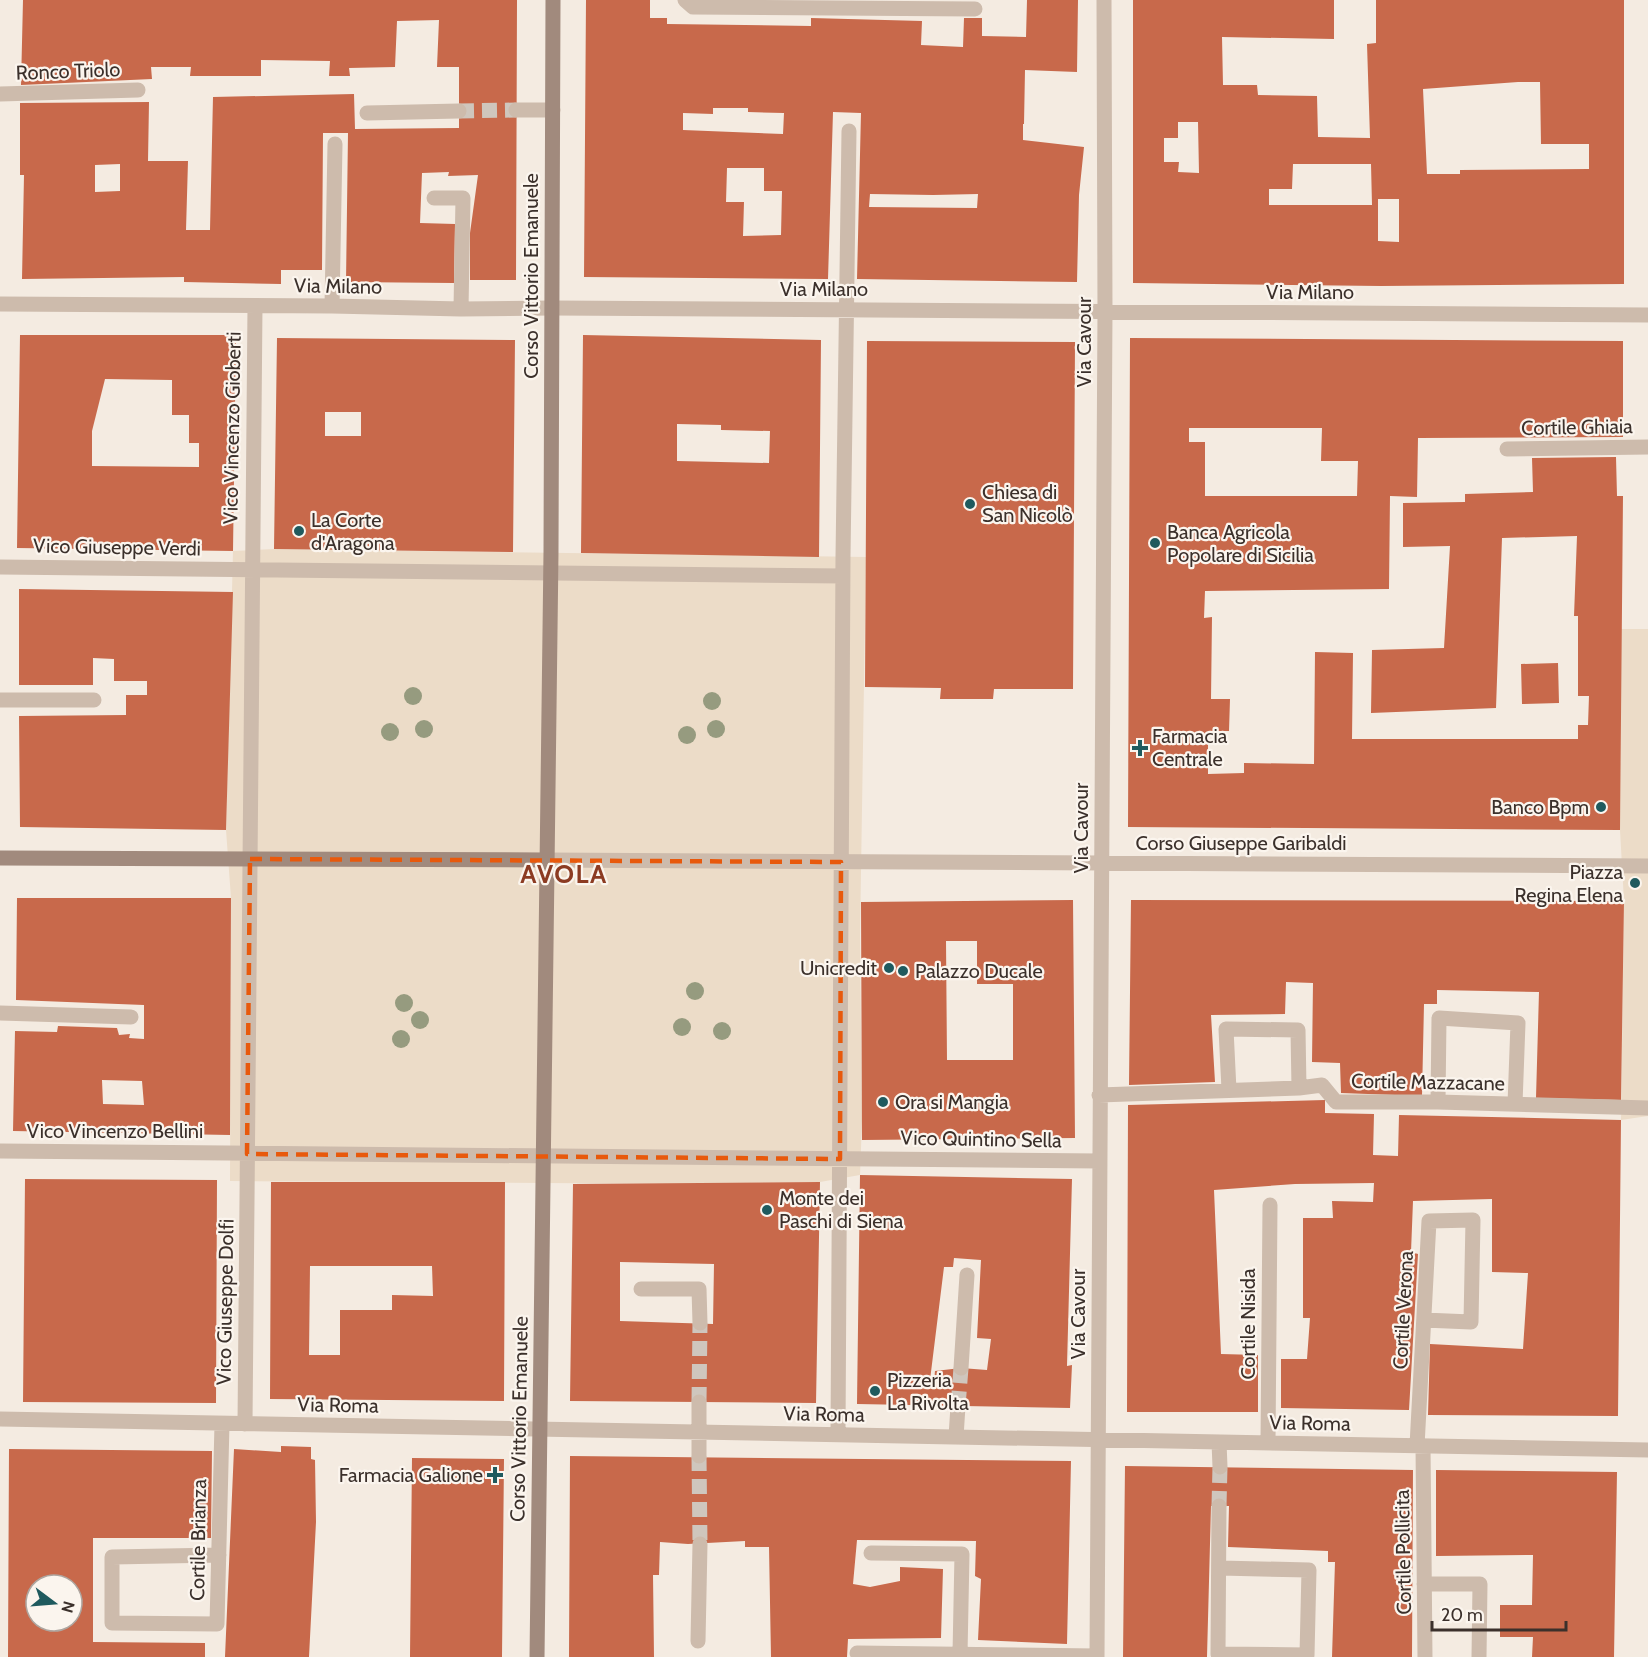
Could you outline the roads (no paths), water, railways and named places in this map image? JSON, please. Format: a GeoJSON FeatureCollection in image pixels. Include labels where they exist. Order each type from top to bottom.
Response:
{"type":"FeatureCollection","features":[{"type":"Feature","properties":{"kind":"street","name":"Corso Vittorio Emanuele"},"geometry":{"type":"LineString","coordinates":[[537,1657],[551,573],[553,0]]}},
{"type":"Feature","properties":{"kind":"street"},"geometry":{"type":"LineString","coordinates":[[686,0],[693,7],[975,9]]}},
{"type":"Feature","properties":{"kind":"street","name":"Via Cavour"},"geometry":{"type":"LineString","coordinates":[[1097,1657],[1105,311],[1104,0]]}},
{"type":"Feature","properties":{"kind":"street","name":"Ronco Triolo"},"geometry":{"type":"LineString","coordinates":[[0,94],[138,90]]}},
{"type":"Feature","properties":{"kind":"street"},"geometry":{"type":"LineString","coordinates":[[516,110],[553,110]]}},
{"type":"Feature","properties":{"kind":"street"},"geometry":{"type":"LineString","coordinates":[[367,113],[459,111]]}},
{"type":"Feature","properties":{"kind":"street"},"geometry":{"type":"LineString","coordinates":[[838,1435],[845,310],[849,131]]}},
{"type":"Feature","properties":{"kind":"street"},"geometry":{"type":"LineString","coordinates":[[332,306],[335,144]]}},
{"type":"Feature","properties":{"kind":"street"},"geometry":{"type":"LineString","coordinates":[[434,198],[463,198],[461,309]]}},
{"type":"Feature","properties":{"kind":"street","name":"Via Milano"},"geometry":{"type":"LineString","coordinates":[[0,304],[461,309],[1648,315]]}},
{"type":"Feature","properties":{"kind":"street","name":"Vico Vincenzo Gioberti"},"geometry":{"type":"LineString","coordinates":[[250,859],[255,306]]}},
{"type":"Feature","properties":{"kind":"street","name":"Cortile Ghiaia"},"geometry":{"type":"LineString","coordinates":[[1507,448],[1648,447]]}},
{"type":"Feature","properties":{"kind":"street","name":"Vico Giuseppe Verdi"},"geometry":{"type":"LineString","coordinates":[[0,567],[843,576]]}},
{"type":"Feature","properties":{"kind":"street"},"geometry":{"type":"LineString","coordinates":[[0,700],[94,700]]}},
{"type":"Feature","properties":{"kind":"street"},"geometry":{"type":"LineString","coordinates":[[0,858],[547,860]]}},
{"type":"Feature","properties":{"kind":"street","name":"Vico Giuseppe Dolfi"},"geometry":{"type":"LineString","coordinates":[[245,1424],[250,859]]}},
{"type":"Feature","properties":{"kind":"street","name":"Corso Giuseppe Garibaldi"},"geometry":{"type":"LineString","coordinates":[[547,860],[1622,864],[1648,866]]}},
{"type":"Feature","properties":{"kind":"street"},"geometry":{"type":"LineString","coordinates":[[0,1013],[131,1017]]}},
{"type":"Feature","properties":{"kind":"street"},"geometry":{"type":"LineString","coordinates":[[1438,1102],[1439,1018],[1518,1023],[1515,1104]]}},
{"type":"Feature","properties":{"kind":"street"},"geometry":{"type":"LineString","coordinates":[[1229,1090],[1226,1029],[1298,1030],[1299,1088]]}},
{"type":"Feature","properties":{"kind":"street","name":"Cortile Mazzacane"},"geometry":{"type":"LineString","coordinates":[[1099,1095],[1299,1088],[1322,1085],[1336,1102],[1438,1102],[1648,1108]]}},
{"type":"Feature","properties":{"kind":"street","name":"Vico Vincenzo Bellini"},"geometry":{"type":"LineString","coordinates":[[0,1151],[544,1156]]}},
{"type":"Feature","properties":{"kind":"street","name":"Vico Quintino Sella"},"geometry":{"type":"LineString","coordinates":[[544,1156],[1100,1161]]}},
{"type":"Feature","properties":{"kind":"street","name":"Cortile Nisida"},"geometry":{"type":"LineString","coordinates":[[1268,1443],[1270,1205]]}},
{"type":"Feature","properties":{"kind":"street","name":"Cortile Verona"},"geometry":{"type":"LineString","coordinates":[[1420,1446],[1424,1320],[1429,1221],[1473,1220],[1471,1322],[1424,1320]]}},
{"type":"Feature","properties":{"kind":"street"},"geometry":{"type":"LineString","coordinates":[[961,1368],[967,1275]]}},
{"type":"Feature","properties":{"kind":"street"},"geometry":{"type":"LineString","coordinates":[[641,1289],[699,1289],[700,1323]]}},
{"type":"Feature","properties":{"kind":"street"},"geometry":{"type":"LineString","coordinates":[[699,1402],[699,1456]]}},
{"type":"Feature","properties":{"kind":"street"},"geometry":{"type":"LineString","coordinates":[[956,1437],[958,1406]]}},
{"type":"Feature","properties":{"kind":"street","name":"Via Roma"},"geometry":{"type":"LineString","coordinates":[[0,1419],[1648,1450]]}},
{"type":"Feature","properties":{"kind":"street","name":"Cortile Brianza"},"geometry":{"type":"LineString","coordinates":[[219,1555],[112,1557],[112,1623],[217,1624],[219,1555],[222,1424]]}},
{"type":"Feature","properties":{"kind":"street"},"geometry":{"type":"LineString","coordinates":[[1219,1442],[1220,1467]]}},
{"type":"Feature","properties":{"kind":"street","name":"Cortile Pollicita"},"geometry":{"type":"LineString","coordinates":[[1420,1446],[1425,1657]]}},
{"type":"Feature","properties":{"kind":"street"},"geometry":{"type":"LineString","coordinates":[[1219,1506],[1218,1654],[1307,1655],[1309,1570],[1220,1568]]}},
{"type":"Feature","properties":{"kind":"street"},"geometry":{"type":"LineString","coordinates":[[698,1641],[700,1544]]}},
{"type":"Feature","properties":{"kind":"street"},"geometry":{"type":"LineString","coordinates":[[871,1553],[962,1554],[960,1654]]}},
{"type":"Feature","properties":{"kind":"street"},"geometry":{"type":"LineString","coordinates":[[1424,1584],[1480,1584],[1479,1657]]}},
{"type":"Feature","properties":{"kind":"street"},"geometry":{"type":"LineString","coordinates":[[858,1653],[1097,1657]]}},
{"type":"Feature","properties":{"kind":"tunnel"},"geometry":{"type":"LineString","coordinates":[[459,111],[516,110]]}},
{"type":"Feature","properties":{"kind":"tunnel"},"geometry":{"type":"LineString","coordinates":[[699,1402],[700,1323]]}},
{"type":"Feature","properties":{"kind":"tunnel"},"geometry":{"type":"LineString","coordinates":[[958,1406],[961,1368]]}},
{"type":"Feature","properties":{"kind":"tunnel"},"geometry":{"type":"LineString","coordinates":[[699,1456],[700,1544]]}},
{"type":"Feature","properties":{"kind":"tunnel"},"geometry":{"type":"LineString","coordinates":[[1219,1506],[1220,1467]]}},
{"type":"Feature","properties":{"kind":"place","name":"Chiesa di San Nicolò"},"geometry":{"type":"Point","coordinates":[970,504]}},
{"type":"Feature","properties":{"kind":"place","name":"La Corte d'Aragona"},"geometry":{"type":"Point","coordinates":[299,531]}},
{"type":"Feature","properties":{"kind":"place","name":"Banca Agricola Popolare di Sicilia"},"geometry":{"type":"Point","coordinates":[1155,543]}},
{"type":"Feature","properties":{"kind":"place","name":"Farmacia Centrale"},"geometry":{"type":"Point","coordinates":[1140,748]}},
{"type":"Feature","properties":{"kind":"place","name":"Banco Bpm"},"geometry":{"type":"Point","coordinates":[1601,807]}},
{"type":"Feature","properties":{"kind":"place","name":"Piazza Regina Elena"},"geometry":{"type":"Point","coordinates":[1635,883]}},
{"type":"Feature","properties":{"kind":"place","name":"Unicredit"},"geometry":{"type":"Point","coordinates":[889,968]}},
{"type":"Feature","properties":{"kind":"place","name":"Palazzo Ducale"},"geometry":{"type":"Point","coordinates":[903,971]}},
{"type":"Feature","properties":{"kind":"place","name":"Ora si Mangia"},"geometry":{"type":"Point","coordinates":[883,1102]}},
{"type":"Feature","properties":{"kind":"place","name":"Monte dei Paschi di Siena"},"geometry":{"type":"Point","coordinates":[767,1210]}},
{"type":"Feature","properties":{"kind":"place","name":"Pizzeria La Rivolta"},"geometry":{"type":"Point","coordinates":[875,1391]}},
{"type":"Feature","properties":{"kind":"place","name":"Farmacia Galione"},"geometry":{"type":"Point","coordinates":[495,1475]}},
{"type":"Feature","properties":{"kind":"district","name":"AVOLA"},"geometry":{"type":"Point","coordinates":[564,874]}}]}
